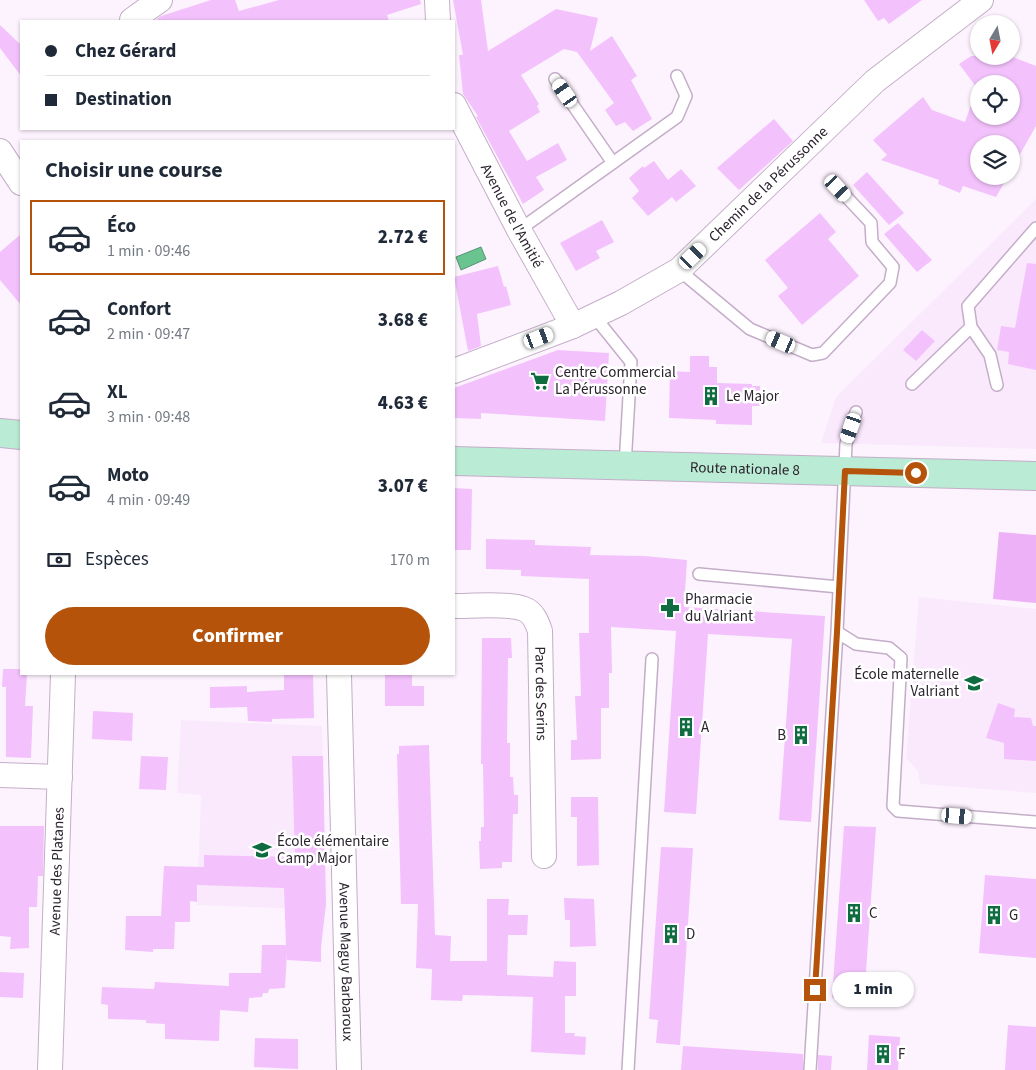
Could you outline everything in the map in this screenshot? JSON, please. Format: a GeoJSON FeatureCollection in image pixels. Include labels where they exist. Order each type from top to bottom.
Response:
{"type":"FeatureCollection","features":[{"type":"Feature","properties":{"kind":"main road"},"geometry":{"type":"LineString","coordinates":[[0,433],[20,436]]}},
{"type":"Feature","properties":{"kind":"main road"},"geometry":{"type":"LineString","coordinates":[[0,450],[20,452]]}},
{"type":"Feature","properties":{"kind":"main road","name":"Route nationale 8"},"geometry":{"type":"LineString","coordinates":[[455,461],[1036,476]]}},
{"type":"Feature","properties":{"kind":"street"},"geometry":{"type":"LineString","coordinates":[[132,20],[160,0]]}},
{"type":"Feature","properties":{"kind":"street"},"geometry":{"type":"LineString","coordinates":[[437,0],[438,20]]}},
{"type":"Feature","properties":{"kind":"street","name":"Chemin de la Pérussonne"},"geometry":{"type":"LineString","coordinates":[[455,371],[584,321],[621,303],[679,270],[876,81],[981,0]]}},
{"type":"Feature","properties":{"kind":"street","name":"Avenue de l'Amitié"},"geometry":{"type":"LineString","coordinates":[[455,107],[519,230],[584,321]]}},
{"type":"Feature","properties":{"kind":"street"},"geometry":{"type":"LineString","coordinates":[[0,151],[20,182]]}},
{"type":"Feature","properties":{"kind":"street","name":"Parc des Serins"},"geometry":{"type":"LineString","coordinates":[[455,606],[525,609],[536,619],[540,630],[544,856]]}},
{"type":"Feature","properties":{"kind":"street","name":"Avenue des Platanes"},"geometry":{"type":"LineString","coordinates":[[50,1070],[63,675]]}},
{"type":"Feature","properties":{"kind":"street","name":"Avenue Maguy Barbaroux"},"geometry":{"type":"LineString","coordinates":[[339,675],[349,1070]]}},
{"type":"Feature","properties":{"kind":"street"},"geometry":{"type":"LineString","coordinates":[[0,775],[60,777]]}},
{"type":"Feature","properties":{"kind":"lane"},"geometry":{"type":"LineString","coordinates":[[519,230],[676,117],[686,96],[677,76]]}},
{"type":"Feature","properties":{"kind":"lane"},"geometry":{"type":"LineString","coordinates":[[555,79],[613,163]]}},
{"type":"Feature","properties":{"kind":"lane"},"geometry":{"type":"LineString","coordinates":[[679,270],[750,329],[812,355],[823,353],[890,283],[893,267],[872,242],[871,223],[838,188]]}},
{"type":"Feature","properties":{"kind":"lane"},"geometry":{"type":"LineString","coordinates":[[997,386],[990,355],[971,328],[968,306],[1036,228]]}},
{"type":"Feature","properties":{"kind":"lane"},"geometry":{"type":"LineString","coordinates":[[584,321],[631,362],[625,466]]}},
{"type":"Feature","properties":{"kind":"lane"},"geometry":{"type":"LineString","coordinates":[[912,384],[971,328]]}},
{"type":"Feature","properties":{"kind":"lane"},"geometry":{"type":"LineString","coordinates":[[810,1070],[837,632],[846,444],[856,412]]}},
{"type":"Feature","properties":{"kind":"lane"},"geometry":{"type":"LineString","coordinates":[[699,574],[839,586]]}},
{"type":"Feature","properties":{"kind":"lane"},"geometry":{"type":"LineString","coordinates":[[837,632],[856,644],[889,648],[901,658],[893,806],[898,811],[1036,822]]}},
{"type":"Feature","properties":{"kind":"lane"},"geometry":{"type":"LineString","coordinates":[[628,1070],[652,659]]}},
{"type":"Feature","properties":{"kind":"shaded area"},"geometry":{"type":"Polygon","coordinates":[[[1036,199],[1036,449],[821,443],[836,397],[1036,199]]]}},
{"type":"Feature","properties":{"kind":"shaded area"},"geometry":{"type":"Polygon","coordinates":[[[481,247],[486,259],[461,270],[456,257],[481,247]]]}},
{"type":"Feature","properties":{"kind":"shaded area"},"geometry":{"type":"Polygon","coordinates":[[[999,532],[1036,535],[1036,603],[993,599],[999,532]]]}},
{"type":"Feature","properties":{"kind":"shaded area","name":"École maternelle Valriant"},"geometry":{"type":"Polygon","coordinates":[[[919,597],[1036,609],[1036,793],[920,784],[918,771],[906,758],[919,597]]]}},
{"type":"Feature","properties":{"kind":"shaded area","name":"École élémentaire Camp Major"},"geometry":{"type":"Polygon","coordinates":[[[181,720],[322,726],[326,908],[197,905],[201,795],[177,793],[181,720]]]}},
{"type":"Feature","properties":{"kind":"building"},"geometry":{"type":"Polygon","coordinates":[[[211,0],[235,0],[239,11],[279,0],[420,0],[421,4],[387,15],[389,20],[158,20],[161,16],[211,0]]]}},
{"type":"Feature","properties":{"kind":"building"},"geometry":{"type":"Polygon","coordinates":[[[453,0],[481,0],[488,51],[556,9],[598,18],[590,51],[612,36],[637,76],[631,80],[652,119],[633,131],[625,122],[616,126],[605,110],[614,103],[577,52],[564,49],[521,75],[539,104],[537,106],[540,112],[509,131],[527,161],[558,143],[567,160],[536,177],[544,190],[523,204],[476,117],[478,116],[463,94],[459,55],[463,55],[453,0]]]}},
{"type":"Feature","properties":{"kind":"building"},"geometry":{"type":"Polygon","coordinates":[[[864,0],[922,0],[889,24],[884,18],[878,21],[864,0]]]}},
{"type":"Feature","properties":{"kind":"building"},"geometry":{"type":"Polygon","coordinates":[[[0,25],[20,44],[20,75],[0,48],[0,25]]]}},
{"type":"Feature","properties":{"kind":"building"},"geometry":{"type":"Polygon","coordinates":[[[970,57],[970,65],[1020,65],[1020,60],[1036,66],[1036,126],[1020,154],[1020,135],[970,135],[970,185],[1003,185],[996,197],[963,186],[960,193],[938,184],[939,180],[881,160],[887,155],[873,140],[923,97],[932,110],[965,122],[970,108],[970,125],[1020,125],[1020,75],[970,75],[970,79],[959,64],[970,57]]]}},
{"type":"Feature","properties":{"kind":"building"},"geometry":{"type":"Polygon","coordinates":[[[774,119],[793,141],[739,190],[717,168],[774,119]]]}},
{"type":"Feature","properties":{"kind":"building"},"geometry":{"type":"Polygon","coordinates":[[[654,161],[668,180],[681,169],[696,186],[676,202],[672,197],[648,216],[632,198],[639,191],[629,178],[643,166],[644,168],[654,161]]]}},
{"type":"Feature","properties":{"kind":"building"},"geometry":{"type":"Polygon","coordinates":[[[867,172],[904,213],[889,225],[853,185],[867,172]]]}},
{"type":"Feature","properties":{"kind":"building"},"geometry":{"type":"Polygon","coordinates":[[[820,213],[836,232],[828,239],[859,276],[802,325],[778,296],[788,288],[765,260],[820,213]]]}},
{"type":"Feature","properties":{"kind":"building"},"geometry":{"type":"Polygon","coordinates":[[[602,220],[614,242],[596,251],[600,258],[576,271],[560,243],[602,220]]]}},
{"type":"Feature","properties":{"kind":"building"},"geometry":{"type":"Polygon","coordinates":[[[898,223],[932,260],[917,272],[884,234],[898,223]]]}},
{"type":"Feature","properties":{"kind":"building"},"geometry":{"type":"Polygon","coordinates":[[[20,235],[20,304],[0,280],[0,252],[20,235]]]}},
{"type":"Feature","properties":{"kind":"building"},"geometry":{"type":"Polygon","coordinates":[[[1027,263],[1036,264],[1036,370],[1008,364],[1009,352],[997,350],[1001,326],[1015,328],[1027,263]]]}},
{"type":"Feature","properties":{"kind":"building"},"geometry":{"type":"Polygon","coordinates":[[[498,266],[511,305],[477,314],[481,346],[468,351],[455,282],[455,277],[498,266]]]}},
{"type":"Feature","properties":{"kind":"building"},"geometry":{"type":"Polygon","coordinates":[[[922,330],[935,341],[916,361],[903,350],[922,330]]]}},
{"type":"Feature","properties":{"kind":"building","name":"Centre Commercial La Pérussonne"},"geometry":{"type":"Polygon","coordinates":[[[558,350],[609,353],[605,421],[481,413],[481,419],[455,418],[455,388],[558,350]]]}},
{"type":"Feature","properties":{"kind":"building","name":"Le Major"},"geometry":{"type":"Polygon","coordinates":[[[690,356],[709,356],[709,367],[717,367],[717,383],[760,386],[760,406],[752,406],[752,425],[716,424],[716,420],[669,418],[670,371],[690,372],[690,356]]]}},
{"type":"Feature","properties":{"kind":"building"},"geometry":{"type":"Polygon","coordinates":[[[455,488],[472,489],[471,550],[455,550],[455,488]]]}},
{"type":"Feature","properties":{"kind":"building"},"geometry":{"type":"Polygon","coordinates":[[[486,539],[535,540],[535,545],[591,547],[590,555],[644,556],[687,560],[684,607],[825,616],[811,822],[779,820],[792,639],[708,634],[696,814],[664,812],[676,631],[611,627],[612,673],[609,673],[609,708],[601,708],[601,759],[571,760],[571,740],[577,740],[575,696],[581,696],[579,633],[589,633],[589,579],[521,576],[521,570],[486,569],[486,539]]]}},
{"type":"Feature","properties":{"kind":"building"},"geometry":{"type":"Polygon","coordinates":[[[482,638],[511,638],[512,658],[508,658],[507,743],[510,743],[510,777],[513,777],[514,795],[518,795],[518,814],[513,814],[512,862],[502,862],[502,868],[480,869],[479,841],[481,841],[481,827],[484,827],[483,764],[481,764],[482,638]]]}},
{"type":"Feature","properties":{"kind":"building"},"geometry":{"type":"Polygon","coordinates":[[[3,669],[20,669],[20,675],[27,675],[25,706],[33,706],[31,758],[6,757],[6,687],[2,687],[3,669]]]}},
{"type":"Feature","properties":{"kind":"building"},"geometry":{"type":"Polygon","coordinates":[[[284,675],[313,675],[314,718],[272,719],[272,722],[248,721],[247,707],[210,708],[210,687],[247,686],[247,692],[284,690],[284,675]]]}},
{"type":"Feature","properties":{"kind":"building"},"geometry":{"type":"Polygon","coordinates":[[[385,675],[412,675],[412,686],[424,686],[424,706],[385,706],[385,675]]]}},
{"type":"Feature","properties":{"kind":"building"},"geometry":{"type":"Polygon","coordinates":[[[998,703],[1015,709],[1014,717],[1031,718],[1033,726],[1036,726],[1036,761],[1004,759],[1004,743],[986,738],[998,703]]]}},
{"type":"Feature","properties":{"kind":"building"},"geometry":{"type":"Polygon","coordinates":[[[93,711],[133,713],[132,741],[92,739],[93,711]]]}},
{"type":"Feature","properties":{"kind":"building"},"geometry":{"type":"Polygon","coordinates":[[[429,745],[435,935],[451,936],[450,961],[487,961],[487,899],[509,899],[508,915],[528,915],[527,935],[508,935],[507,975],[553,977],[554,961],[576,962],[576,996],[565,996],[565,1033],[575,1033],[574,1036],[586,1037],[585,1055],[531,1052],[533,997],[463,995],[462,1001],[431,1000],[432,969],[416,968],[418,904],[401,904],[397,754],[399,754],[399,746],[429,745]]]}},
{"type":"Feature","properties":{"kind":"building"},"geometry":{"type":"Polygon","coordinates":[[[141,756],[168,757],[166,790],[139,789],[141,756]]]}},
{"type":"Feature","properties":{"kind":"building"},"geometry":{"type":"Polygon","coordinates":[[[292,756],[323,756],[326,904],[321,962],[287,960],[287,953],[285,988],[269,989],[268,993],[263,993],[262,997],[249,998],[248,1012],[220,1010],[219,1041],[165,1039],[165,1024],[146,1023],[146,1020],[108,1019],[108,1005],[101,1004],[102,987],[154,989],[155,982],[229,986],[229,973],[261,973],[262,945],[286,945],[284,888],[197,885],[197,902],[190,901],[190,922],[175,922],[174,949],[153,949],[153,952],[125,950],[126,916],[161,916],[164,866],[204,867],[204,855],[295,857],[292,756]]]}},
{"type":"Feature","properties":{"kind":"building"},"geometry":{"type":"Polygon","coordinates":[[[571,797],[598,797],[599,865],[577,866],[577,817],[571,817],[571,797]]]}},
{"type":"Feature","properties":{"kind":"building"},"geometry":{"type":"Polygon","coordinates":[[[0,826],[44,826],[43,876],[38,876],[37,907],[29,907],[29,948],[10,949],[11,937],[0,936],[0,826]]]}},
{"type":"Feature","properties":{"kind":"building","name":"C"},"geometry":{"type":"Polygon","coordinates":[[[844,826],[876,827],[864,1000],[832,998],[844,826]]]}},
{"type":"Feature","properties":{"kind":"building","name":"D"},"geometry":{"type":"Polygon","coordinates":[[[661,847],[693,848],[680,1045],[656,1043],[658,1020],[649,1019],[661,847]]]}},
{"type":"Feature","properties":{"kind":"building","name":"G"},"geometry":{"type":"Polygon","coordinates":[[[985,875],[1036,879],[1036,958],[979,953],[985,875]]]}},
{"type":"Feature","properties":{"kind":"building"},"geometry":{"type":"Polygon","coordinates":[[[564,898],[594,899],[596,946],[570,947],[570,920],[565,920],[564,898]]]}},
{"type":"Feature","properties":{"kind":"building"},"geometry":{"type":"Polygon","coordinates":[[[0,972],[24,973],[23,998],[0,997],[0,972]]]}},
{"type":"Feature","properties":{"kind":"building"},"geometry":{"type":"Polygon","coordinates":[[[1008,1025],[1036,1027],[1036,1070],[1005,1070],[1008,1025]]]}},
{"type":"Feature","properties":{"kind":"building","name":"F"},"geometry":{"type":"Polygon","coordinates":[[[869,1035],[900,1037],[898,1070],[867,1070],[869,1035]]]}},
{"type":"Feature","properties":{"kind":"building"},"geometry":{"type":"Polygon","coordinates":[[[255,1038],[298,1039],[298,1069],[254,1067],[255,1038]]]}},
{"type":"Feature","properties":{"kind":"building"},"geometry":{"type":"Polygon","coordinates":[[[683,1046],[803,1054],[803,1070],[681,1070],[683,1046]]]}},
{"type":"Feature","properties":{"kind":"building"},"geometry":{"type":"Polygon","coordinates":[[[818,1055],[832,1056],[831,1070],[818,1070],[818,1055]]]}},
{"type":"Feature","properties":{"kind":"place","name":"Centre Commercial La Pérussonne"},"geometry":{"type":"Point","coordinates":[540,381]}},
{"type":"Feature","properties":{"kind":"place","name":"Le Major"},"geometry":{"type":"Point","coordinates":[711,396]}},
{"type":"Feature","properties":{"kind":"place","name":"Pharmacie du Valriant"},"geometry":{"type":"Point","coordinates":[670,608]}},
{"type":"Feature","properties":{"kind":"place","name":"École maternelle Valriant"},"geometry":{"type":"Point","coordinates":[974,683]}},
{"type":"Feature","properties":{"kind":"place","name":"A"},"geometry":{"type":"Point","coordinates":[686,727]}},
{"type":"Feature","properties":{"kind":"place","name":"B"},"geometry":{"type":"Point","coordinates":[801,735]}},
{"type":"Feature","properties":{"kind":"place","name":"École élémentaire Camp Major"},"geometry":{"type":"Point","coordinates":[262,850]}},
{"type":"Feature","properties":{"kind":"place","name":"C"},"geometry":{"type":"Point","coordinates":[854,913]}},
{"type":"Feature","properties":{"kind":"place","name":"G"},"geometry":{"type":"Point","coordinates":[994,915]}},
{"type":"Feature","properties":{"kind":"place","name":"D"},"geometry":{"type":"Point","coordinates":[671,934]}},
{"type":"Feature","properties":{"kind":"place","name":"F"},"geometry":{"type":"Point","coordinates":[883,1054]}},
{"type":"Feature","properties":{"kind":"route"},"geometry":{"type":"LineString","coordinates":[[815,990],[845,471],[916,473]]}}]}
